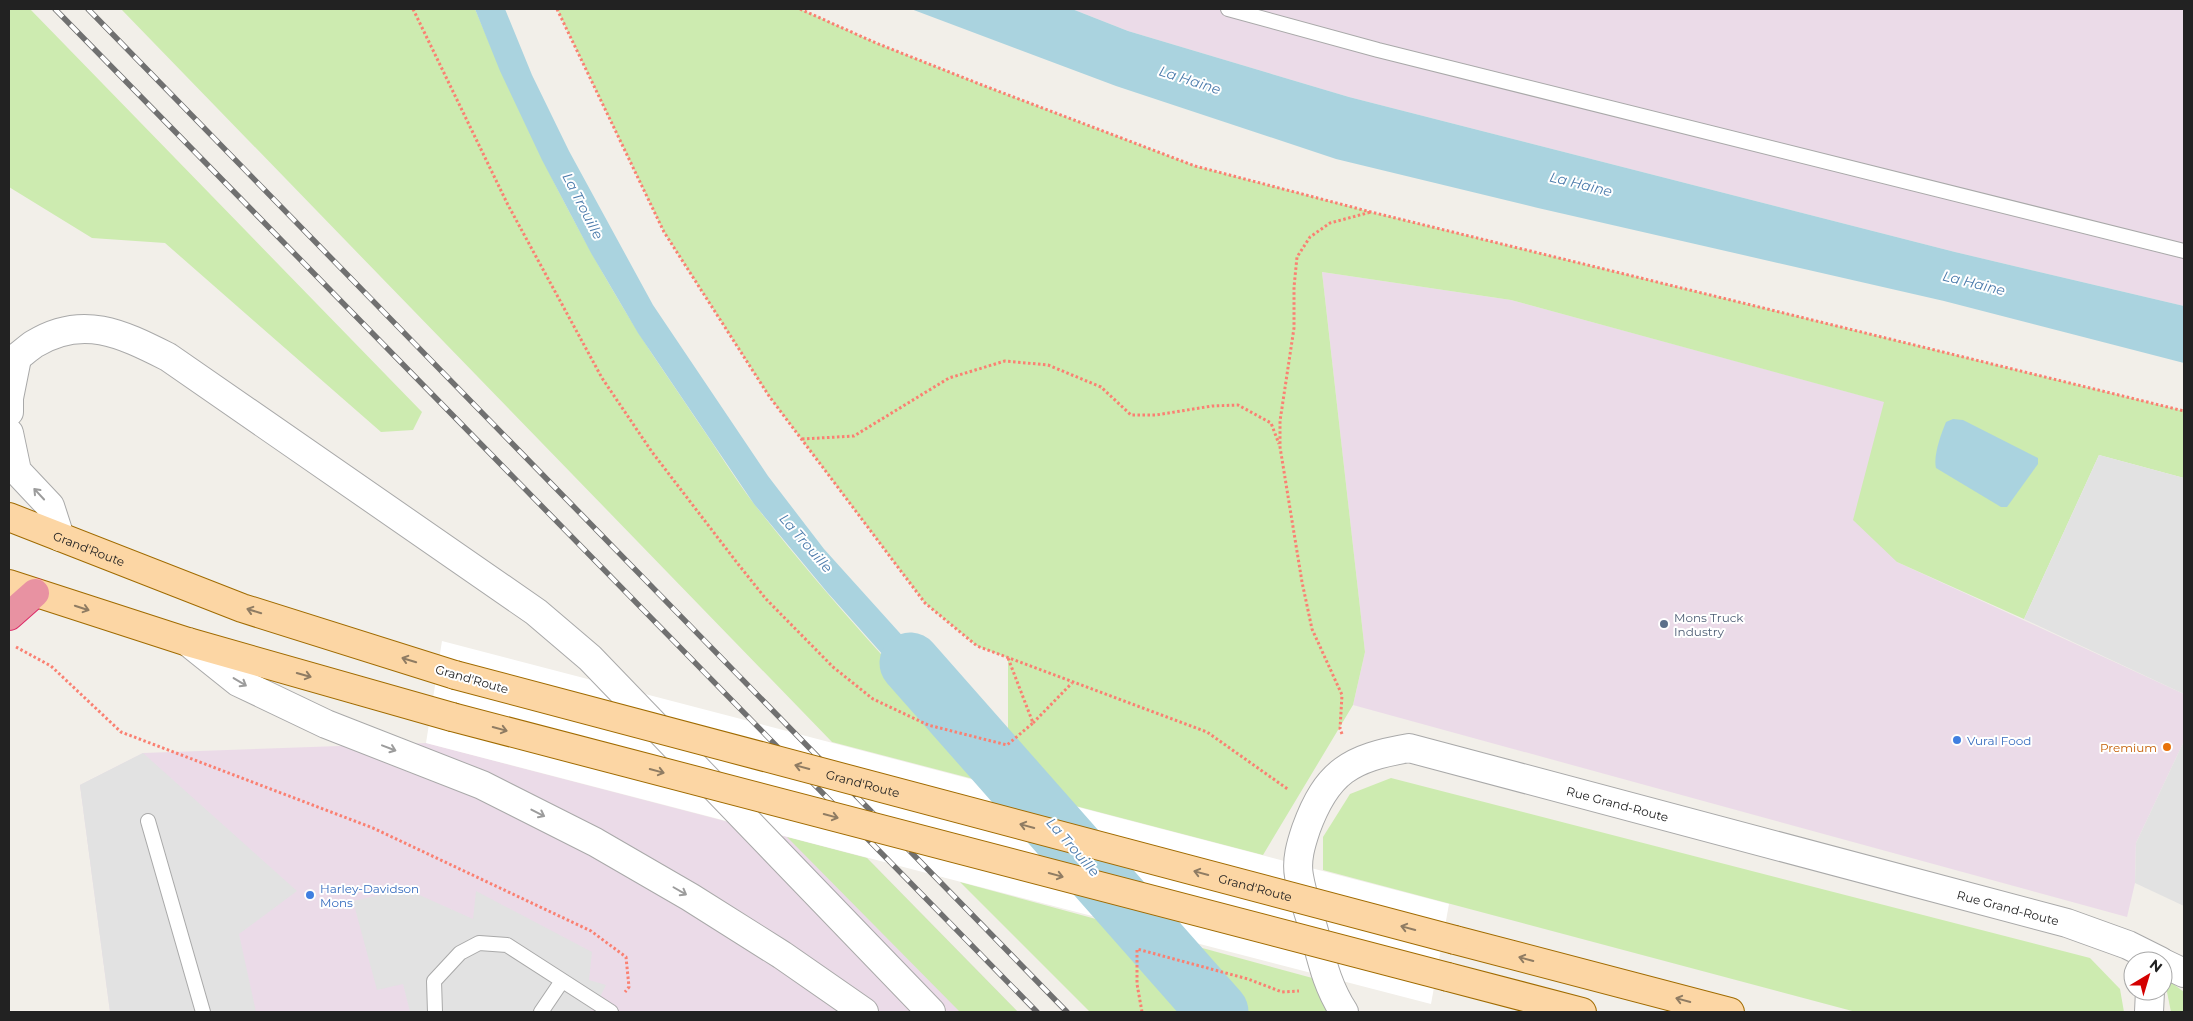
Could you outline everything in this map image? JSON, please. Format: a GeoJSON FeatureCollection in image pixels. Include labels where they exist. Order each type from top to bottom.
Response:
{"type":"FeatureCollection","features":[{"type":"Feature","properties":{"kind":"highway"},"geometry":{"type":"LineString","coordinates":[[11,628],[35,593]]}},
{"type":"Feature","properties":{"kind":"main road","name":"Grand'Route"},"geometry":{"type":"LineString","coordinates":[[9,517],[242,608],[456,675],[1730,1012]]}},
{"type":"Feature","properties":{"kind":"main road"},"geometry":{"type":"LineString","coordinates":[[9,584],[188,642],[452,717],[1582,1012]]}},
{"type":"Feature","properties":{"kind":"street"},"geometry":{"type":"LineString","coordinates":[[9,412],[13,360],[34,344],[65,330],[91,328],[125,336],[168,357],[536,612],[590,658],[931,1012]]}},
{"type":"Feature","properties":{"kind":"street"},"geometry":{"type":"LineString","coordinates":[[9,433],[17,471],[50,506],[60,537]]}},
{"type":"Feature","properties":{"kind":"street"},"geometry":{"type":"LineString","coordinates":[[188,642],[238,682],[326,724],[482,785],[595,842],[690,897],[782,955],[864,1012]]}},
{"type":"Feature","properties":{"kind":"street","name":"Rue Grand-Route"},"geometry":{"type":"LineString","coordinates":[[1344,1012],[1328,985],[1298,876],[1299,850],[1314,808],[1330,782],[1354,762],[1379,753],[1409,748],[2067,923],[2128,951]]}},
{"type":"Feature","properties":{"kind":"lane"},"geometry":{"type":"LineString","coordinates":[[1228,9],[1387,52],[2184,251]]}},
{"type":"Feature","properties":{"kind":"lane"},"geometry":{"type":"LineString","coordinates":[[148,821],[203,1012]]}},
{"type":"Feature","properties":{"kind":"lane"},"geometry":{"type":"LineString","coordinates":[[435,1012],[434,981],[460,953],[479,944],[507,945],[611,1012]]}},
{"type":"Feature","properties":{"kind":"lane"},"geometry":{"type":"LineString","coordinates":[[541,1012],[562,981]]}},
{"type":"Feature","properties":{"kind":"path"},"geometry":{"type":"LineString","coordinates":[[413,9],[470,131],[602,378],[652,452],[714,535],[766,600],[833,667],[873,699],[928,725],[1007,745],[1033,724],[1072,683]]}},
{"type":"Feature","properties":{"kind":"path"},"geometry":{"type":"LineString","coordinates":[[557,9],[664,232],[769,396],[925,603],[977,646],[1207,732],[1314,808]]}},
{"type":"Feature","properties":{"kind":"path"},"geometry":{"type":"LineString","coordinates":[[800,9],[982,85],[1195,166],[1371,212],[2184,411]]}},
{"type":"Feature","properties":{"kind":"path"},"geometry":{"type":"LineString","coordinates":[[1354,762],[1340,729],[1342,695],[1312,629],[1302,582],[1280,447],[1280,421],[1294,328],[1294,287],[1298,257],[1310,237],[1330,223],[1371,212]]}},
{"type":"Feature","properties":{"kind":"path"},"geometry":{"type":"LineString","coordinates":[[802,439],[854,436],[949,378],[1005,361],[1048,365],[1101,387],[1131,415],[1156,415],[1212,406],[1238,405],[1271,423],[1280,447]]}},
{"type":"Feature","properties":{"kind":"path"},"geometry":{"type":"LineString","coordinates":[[11,628],[16,648],[52,666],[121,732],[373,828],[591,931],[626,958],[629,987],[624,994]]}},
{"type":"Feature","properties":{"kind":"path"},"geometry":{"type":"LineString","coordinates":[[1008,658],[1033,724]]}},
{"type":"Feature","properties":{"kind":"path"},"geometry":{"type":"LineString","coordinates":[[1142,1012],[1137,984],[1137,949],[1248,979],[1282,992],[1300,991],[1328,985]]}},
{"type":"Feature","properties":{"kind":"shaded area"},"geometry":{"type":"Polygon","coordinates":[[[1072,9],[2184,9],[2184,306],[1955,252],[1349,97],[1128,31],[1072,9]]]}},
{"type":"Feature","properties":{"kind":"shaded area"},"geometry":{"type":"Polygon","coordinates":[[[1322,272],[1511,300],[1885,402],[1897,562],[2184,694],[2184,741],[2136,843],[2135,883],[2127,917],[1353,705],[1365,652],[1322,272]]]}},
{"type":"Feature","properties":{"kind":"shaded area"},"geometry":{"type":"Polygon","coordinates":[[[2099,455],[2184,478],[2184,694],[2024,619],[2099,455]]]}},
{"type":"Feature","properties":{"kind":"shaded area"},"geometry":{"type":"Polygon","coordinates":[[[2184,741],[2184,906],[2135,883],[2136,843],[2184,741]]]}},
{"type":"Feature","properties":{"kind":"shaded area"},"geometry":{"type":"Polygon","coordinates":[[[426,743],[867,858],[1018,1012],[110,1012],[80,785],[143,753],[426,743]]]}},
{"type":"Feature","properties":{"kind":"shaded area"},"geometry":{"type":"Polygon","coordinates":[[[143,753],[297,891],[239,934],[256,1012],[110,1012],[80,785],[143,753]]]}},
{"type":"Feature","properties":{"kind":"shaded area"},"geometry":{"type":"Polygon","coordinates":[[[406,889],[473,919],[476,891],[592,952],[589,980],[606,985],[597,1003],[590,1012],[410,1012],[403,984],[377,990],[353,901],[406,889]]]}},
{"type":"Feature","properties":{"kind":"green space"},"geometry":{"type":"Polygon","coordinates":[[[9,9],[30,9],[422,412],[413,430],[381,432],[165,243],[92,238],[9,187],[9,9]]]}},
{"type":"Feature","properties":{"kind":"green space"},"geometry":{"type":"Polygon","coordinates":[[[121,9],[475,9],[530,133],[592,254],[645,343],[732,473],[784,542],[845,614],[1004,787],[832,742],[121,9]]]}},
{"type":"Feature","properties":{"kind":"green space"},"geometry":{"type":"Polygon","coordinates":[[[557,9],[800,9],[876,43],[1195,166],[1371,212],[2184,411],[2184,478],[2099,455],[2024,619],[1897,562],[1853,520],[1884,402],[1511,300],[1322,272],[1365,652],[1353,705],[1263,855],[1045,798],[1008,734],[1008,658],[977,646],[925,603],[769,396],[664,232],[557,9]]]}},
{"type":"Feature","properties":{"kind":"green space"},"geometry":{"type":"Polygon","coordinates":[[[1391,778],[2090,958],[2120,989],[2124,1012],[1856,1012],[1323,870],[1323,837],[1350,794],[1391,778]]]}},
{"type":"Feature","properties":{"kind":"green space"},"geometry":{"type":"Polygon","coordinates":[[[787,837],[867,858],[1018,1012],[960,1012],[787,837]]]}},
{"type":"Feature","properties":{"kind":"green space"},"geometry":{"type":"Polygon","coordinates":[[[960,882],[1316,979],[1336,1012],[1090,1012],[960,882]]]}},
{"type":"Feature","properties":{"kind":"green space"},"geometry":{"type":"Polygon","coordinates":[[[2173,984],[2184,992],[2184,1012],[2171,1012],[2169,1001],[2173,1001],[2173,984]]]}},
{"type":"Feature","properties":{"kind":"water"},"geometry":{"type":"Polygon","coordinates":[[[475,9],[505,9],[532,75],[569,151],[653,305],[768,476],[824,549],[990,733],[941,720],[827,592],[754,504],[638,333],[591,253],[542,160],[500,71],[475,9]]]}},
{"type":"Feature","properties":{"kind":"water","name":"La Haine"},"geometry":{"type":"Polygon","coordinates":[[[911,9],[1072,9],[1128,31],[1349,97],[1955,252],[2184,306],[2184,363],[1944,301],[1538,208],[1336,159],[1116,86],[911,9]]]}},
{"type":"Feature","properties":{"kind":"water"},"geometry":{"type":"Polygon","coordinates":[[[1953,419],[1963,420],[2038,458],[2038,464],[2007,507],[2001,507],[1936,468],[1937,451],[1942,433],[1946,422],[1953,419]]]}},
{"type":"Feature","properties":{"kind":"water"},"geometry":{"type":"Polygon","coordinates":[[[1179,983],[1227,992],[1241,1012],[1205,1012],[1179,983]]]}},
{"type":"Feature","properties":{"kind":"pier"},"geometry":{"type":"Polygon","coordinates":[[[442,641],[1449,904],[1431,1004],[426,743],[442,641]]]}},
{"type":"Feature","properties":{"kind":"waterway","name":"La Trouille"},"geometry":{"type":"LineString","coordinates":[[910,663],[1218,1012]]}},
{"type":"Feature","properties":{"kind":"railway"},"geometry":{"type":"LineString","coordinates":[[55,9],[1037,1012]]}},
{"type":"Feature","properties":{"kind":"railway"},"geometry":{"type":"LineString","coordinates":[[88,9],[1067,1012]]}},
{"type":"Feature","properties":{"kind":"place","name":"Mons Truck Industry"},"geometry":{"type":"Point","coordinates":[1664,624]}},
{"type":"Feature","properties":{"kind":"place","name":"Vural Food"},"geometry":{"type":"Point","coordinates":[1957,740]}},
{"type":"Feature","properties":{"kind":"place","name":"Premium"},"geometry":{"type":"Point","coordinates":[2167,747]}},
{"type":"Feature","properties":{"kind":"place","name":"Harley-Davidson Mons"},"geometry":{"type":"Point","coordinates":[310,895]}}]}
